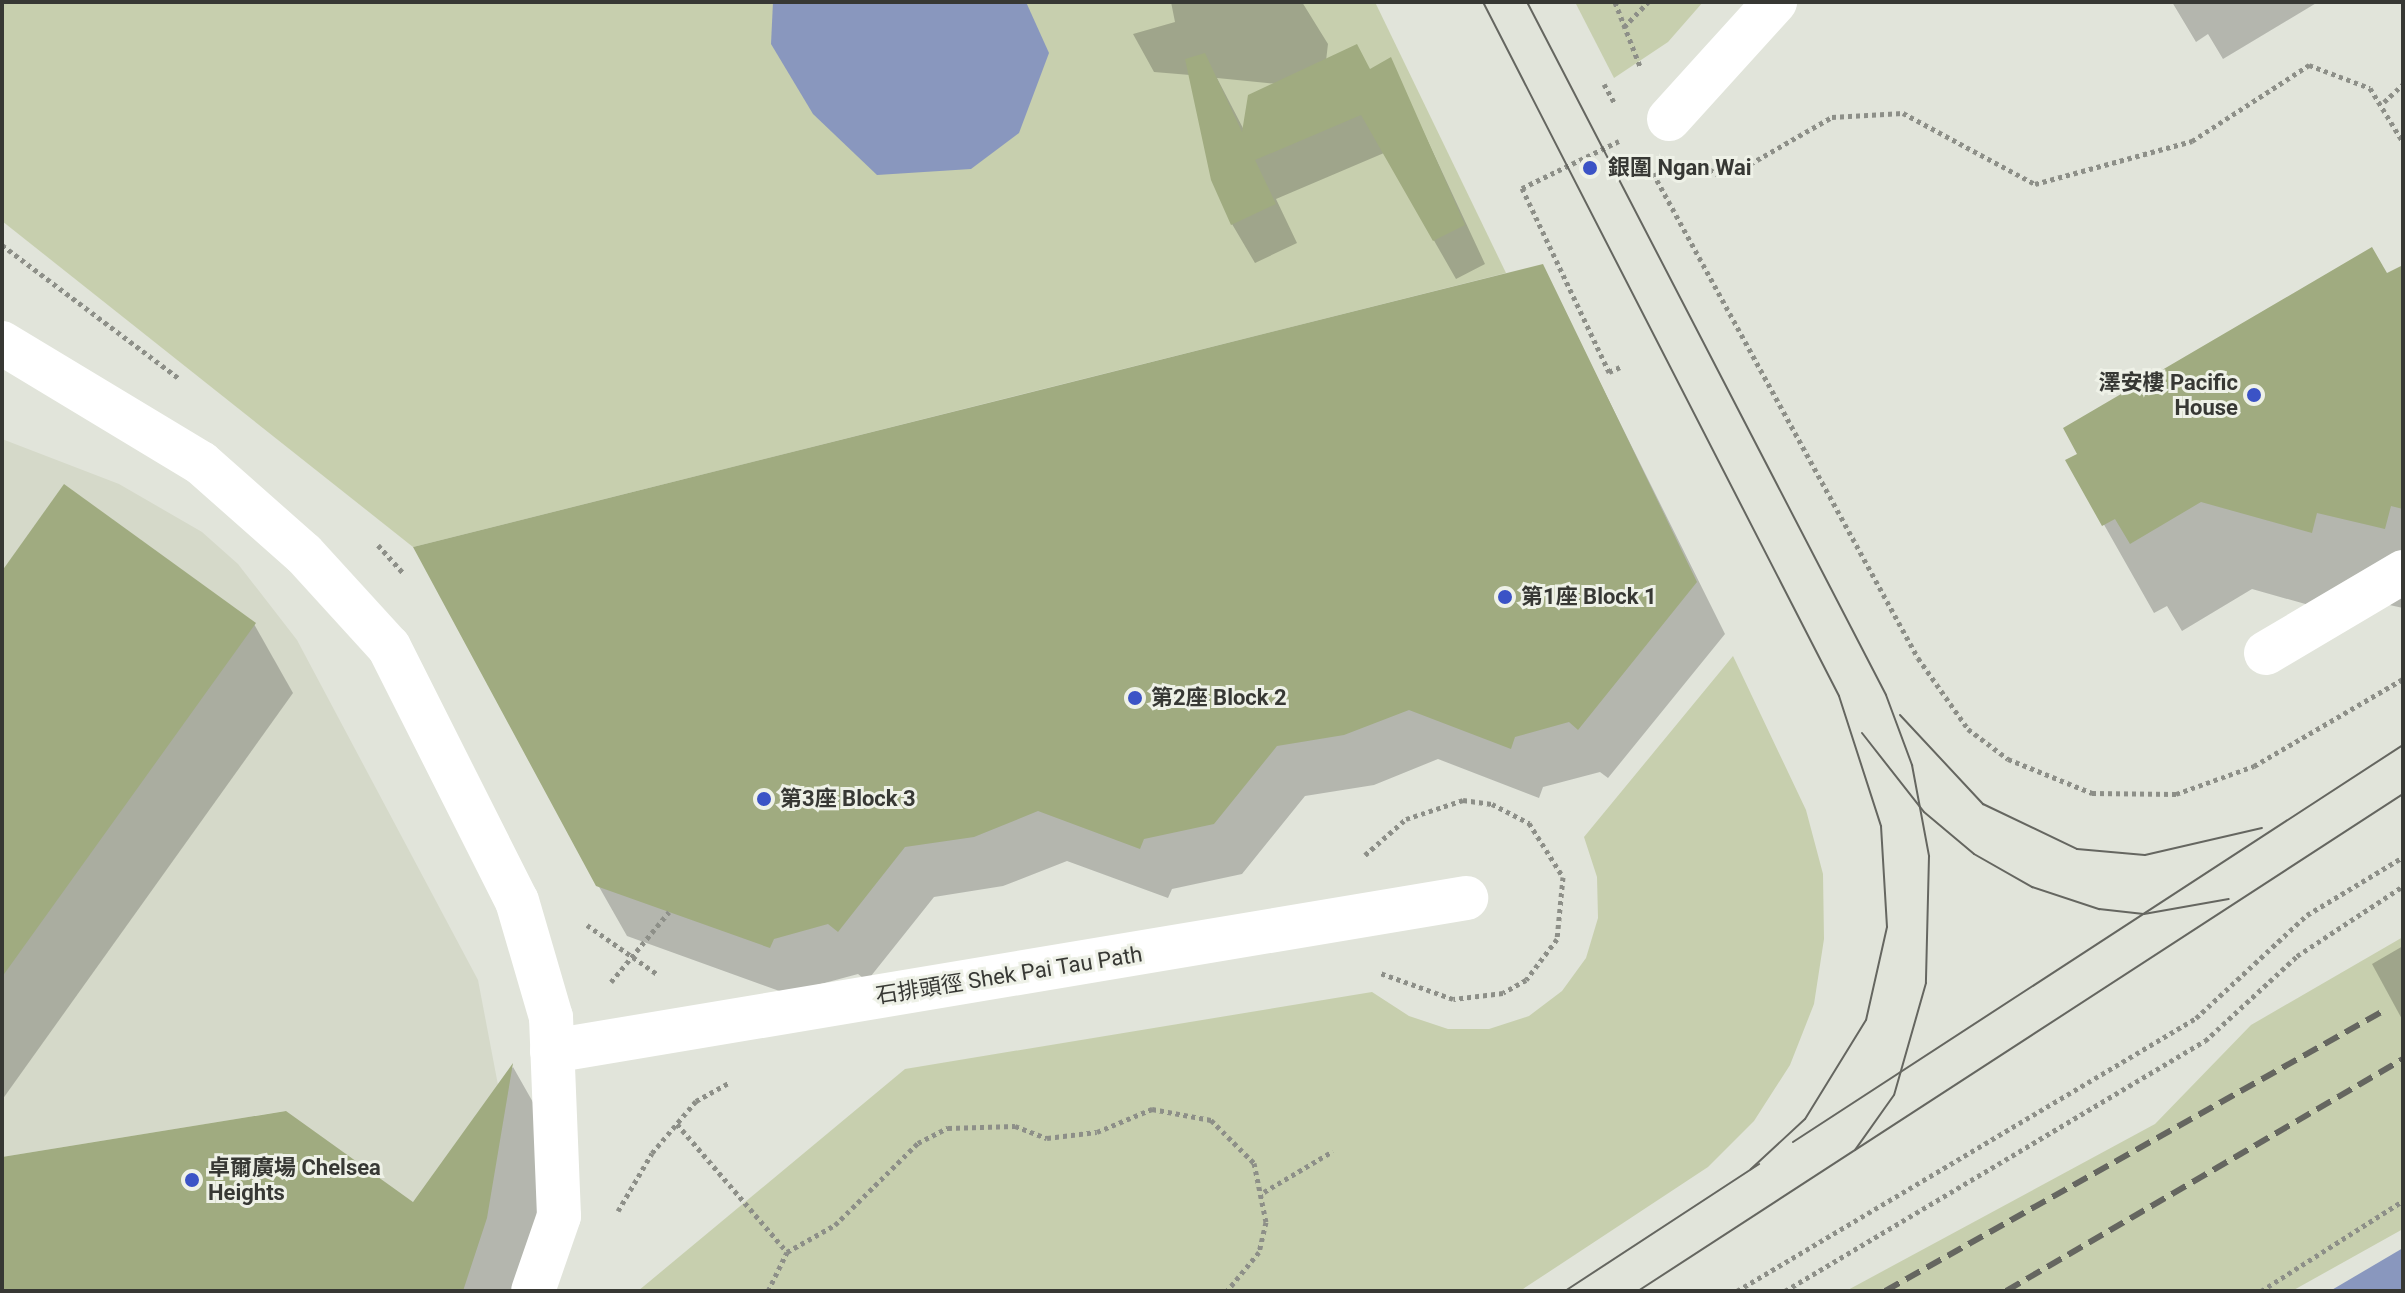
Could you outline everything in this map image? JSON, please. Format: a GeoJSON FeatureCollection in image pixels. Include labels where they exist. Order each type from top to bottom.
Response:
{"type":"FeatureCollection","features":[{"type":"Feature","properties":{"kind":"street"},"geometry":{"type":"LineString","coordinates":[[1651,127],[1775,2]]}},
{"type":"Feature","properties":{"kind":"street"},"geometry":{"type":"LineString","coordinates":[[2,343],[201,463],[304,554],[389,647],[517,901],[551,1017],[559,1216],[533,1291]]}},
{"type":"Feature","properties":{"kind":"street"},"geometry":{"type":"LineString","coordinates":[[2266,653],[2403,572]]}},
{"type":"Feature","properties":{"kind":"street","name":"石排頭徑 Shek Pai Tau Path"},"geometry":{"type":"LineString","coordinates":[[552,1051],[1466,898]]}},
{"type":"Feature","properties":{"kind":"path"},"geometry":{"type":"LineString","coordinates":[[1615,2],[1651,127],[1918,658],[1968,729],[2008,759],[2092,793],[2176,794],[2254,766],[2403,679]]}},
{"type":"Feature","properties":{"kind":"path"},"geometry":{"type":"LineString","coordinates":[[1624,27],[1648,2]]}},
{"type":"Feature","properties":{"kind":"path"},"geometry":{"type":"LineString","coordinates":[[1651,127],[1717,174],[1750,164],[1832,117],[1903,113],[2035,184],[2192,141],[2309,65],[2353,77],[2384,102],[2403,142]]}},
{"type":"Feature","properties":{"kind":"path"},"geometry":{"type":"LineString","coordinates":[[2384,102],[2403,84]]}},
{"type":"Feature","properties":{"kind":"path"},"geometry":{"type":"LineString","coordinates":[[1620,367],[1609,372],[1522,188],[1651,127]]}},
{"type":"Feature","properties":{"kind":"path"},"geometry":{"type":"LineString","coordinates":[[2,245],[193,389]]}},
{"type":"Feature","properties":{"kind":"path"},"geometry":{"type":"LineString","coordinates":[[372,539],[410,585]]}},
{"type":"Feature","properties":{"kind":"path"},"geometry":{"type":"LineString","coordinates":[[1358,861],[1406,819],[1435,804],[1492,804],[1529,823],[1550,848],[1565,908],[1544,962],[1503,993],[1453,999],[1362,968]]}},
{"type":"Feature","properties":{"kind":"path"},"geometry":{"type":"LineString","coordinates":[[1737,1291],[2196,1018],[2295,924],[2403,857]]}},
{"type":"Feature","properties":{"kind":"path"},"geometry":{"type":"LineString","coordinates":[[1785,1291],[2205,1041],[2297,956],[2403,886]]}},
{"type":"Feature","properties":{"kind":"path"},"geometry":{"type":"LineString","coordinates":[[581,914],[640,967],[668,978]]}},
{"type":"Feature","properties":{"kind":"path"},"geometry":{"type":"LineString","coordinates":[[614,1224],[652,1153],[696,1101],[743,1074]]}},
{"type":"Feature","properties":{"kind":"path"},"geometry":{"type":"LineString","coordinates":[[768,1291],[787,1252],[873,1194],[918,1143],[981,1123],[1047,1138],[1097,1132],[1152,1109],[1184,1110],[1236,1138],[1264,1192],[1259,1252],[1227,1291]]}},
{"type":"Feature","properties":{"kind":"path"},"geometry":{"type":"LineString","coordinates":[[677,1124],[787,1252]]}},
{"type":"Feature","properties":{"kind":"path"},"geometry":{"type":"LineString","coordinates":[[1264,1192],[1333,1151]]}},
{"type":"Feature","properties":{"kind":"path"},"geometry":{"type":"LineString","coordinates":[[2261,1291],[2403,1201]]}},
{"type":"Feature","properties":{"kind":"shaded area"},"geometry":{"type":"Polygon","coordinates":[[[2,439],[119,484],[202,532],[238,564],[297,640],[478,980],[498,1085],[413,1202],[285,1111],[2,1157],[2,439]]]}},
{"type":"Feature","properties":{"kind":"green space"},"geometry":{"type":"Polygon","coordinates":[[[2,2],[1375,2],[1506,273],[413,547],[2,221],[2,2]]]}},
{"type":"Feature","properties":{"kind":"green space"},"geometry":{"type":"Polygon","coordinates":[[[1575,2],[1703,2],[1668,42],[1614,78],[1575,2]]]}},
{"type":"Feature","properties":{"kind":"green space"},"geometry":{"type":"Polygon","coordinates":[[[1733,656],[1806,810],[1823,874],[1824,939],[1814,1004],[1790,1065],[1754,1121],[1708,1167],[1520,1291],[638,1291],[905,1069],[1372,992],[1409,1016],[1448,1029],[1489,1029],[1529,1016],[1562,991],[1586,958],[1598,918],[1597,877],[1584,837],[1733,656]]]}},
{"type":"Feature","properties":{"kind":"green space"},"geometry":{"type":"Polygon","coordinates":[[[2403,937],[2403,1229],[2292,1291],[1846,1291],[2155,1124],[2251,1025],[2403,937]]]}},
{"type":"Feature","properties":{"kind":"water"},"geometry":{"type":"Polygon","coordinates":[[[773,2],[1026,2],[1049,53],[1019,133],[971,169],[877,175],[813,114],[771,44],[773,2]]]}},
{"type":"Feature","properties":{"kind":"water"},"geometry":{"type":"Polygon","coordinates":[[[2403,1248],[2403,1291],[2330,1291],[2403,1248]]]}},
{"type":"Feature","properties":{"kind":"building"},"geometry":{"type":"Polygon","coordinates":[[[1357,44],[1370,69],[1391,57],[1465,225],[1433,241],[1361,115],[1255,160],[1276,204],[1231,225],[1211,180],[1185,59],[1205,53],[1242,132],[1248,95],[1357,44]]]}},
{"type":"Feature","properties":{"kind":"building","name":"澤安樓 Pacific House"},"geometry":{"type":"Polygon","coordinates":[[[2372,247],[2387,273],[2403,265],[2403,509],[2391,506],[2385,529],[2317,513],[2312,533],[2201,502],[2130,544],[2115,519],[2102,526],[2065,460],[2077,454],[2063,428],[2372,247]]]}},
{"type":"Feature","properties":{"kind":"building"},"geometry":{"type":"Polygon","coordinates":[[[1543,264],[1697,582],[1578,730],[1569,722],[1515,737],[1511,749],[1409,710],[1344,735],[1277,746],[1214,824],[1144,839],[1140,849],[1038,811],[974,837],[905,847],[838,932],[828,924],[774,939],[770,948],[596,886],[413,547],[1543,264]]]}},
{"type":"Feature","properties":{"kind":"building"},"geometry":{"type":"Polygon","coordinates":[[[64,484],[256,623],[2,977],[2,571],[64,484]]]}},
{"type":"Feature","properties":{"kind":"building","name":"卓爾廣場 Chelsea Heights"},"geometry":{"type":"Polygon","coordinates":[[[513,1063],[487,1218],[463,1291],[2,1291],[2,1157],[286,1111],[413,1202],[513,1063]]]}},
{"type":"Feature","properties":{"kind":"tram line"},"geometry":{"type":"LineString","coordinates":[[1483,2],[1839,696],[1881,826],[1887,927],[1866,1020],[1805,1119],[1751,1169]]}},
{"type":"Feature","properties":{"kind":"tram line"},"geometry":{"type":"LineString","coordinates":[[1527,2],[1886,695],[1912,765],[1929,856],[1926,983],[1894,1095],[1855,1150]]}},
{"type":"Feature","properties":{"kind":"tram line"},"geometry":{"type":"LineString","coordinates":[[1900,715],[1983,804],[2077,849],[2145,855],[2262,828]]}},
{"type":"Feature","properties":{"kind":"tram line"},"geometry":{"type":"LineString","coordinates":[[1862,733],[1924,812],[1974,854],[2032,887],[2099,909],[2144,914],[2229,899]]}},
{"type":"Feature","properties":{"kind":"tram line"},"geometry":{"type":"LineString","coordinates":[[1793,1142],[2403,745]]}},
{"type":"Feature","properties":{"kind":"tram line"},"geometry":{"type":"LineString","coordinates":[[1638,1291],[2403,794]]}},
{"type":"Feature","properties":{"kind":"tram line"},"geometry":{"type":"LineString","coordinates":[[1565,1291],[1759,1164]]}},
{"type":"Feature","properties":{"kind":"railway"},"geometry":{"type":"LineString","coordinates":[[1885,1291],[2385,1010]]}},
{"type":"Feature","properties":{"kind":"railway"},"geometry":{"type":"LineString","coordinates":[[2006,1291],[2403,1059]]}},
{"type":"Feature","properties":{"kind":"place","name":"銀圍 Ngan Wai"},"geometry":{"type":"Point","coordinates":[1590,168]}},
{"type":"Feature","properties":{"kind":"place","name":"澤安樓 Pacific House"},"geometry":{"type":"Point","coordinates":[2254,395]}},
{"type":"Feature","properties":{"kind":"place","name":"第1座 Block 1"},"geometry":{"type":"Point","coordinates":[1505,597]}},
{"type":"Feature","properties":{"kind":"place","name":"第2座 Block 2"},"geometry":{"type":"Point","coordinates":[1135,698]}},
{"type":"Feature","properties":{"kind":"place","name":"第3座 Block 3"},"geometry":{"type":"Point","coordinates":[764,799]}},
{"type":"Feature","properties":{"kind":"place","name":"卓爾廣場 Chelsea Heights"},"geometry":{"type":"Point","coordinates":[192,1180]}}]}
